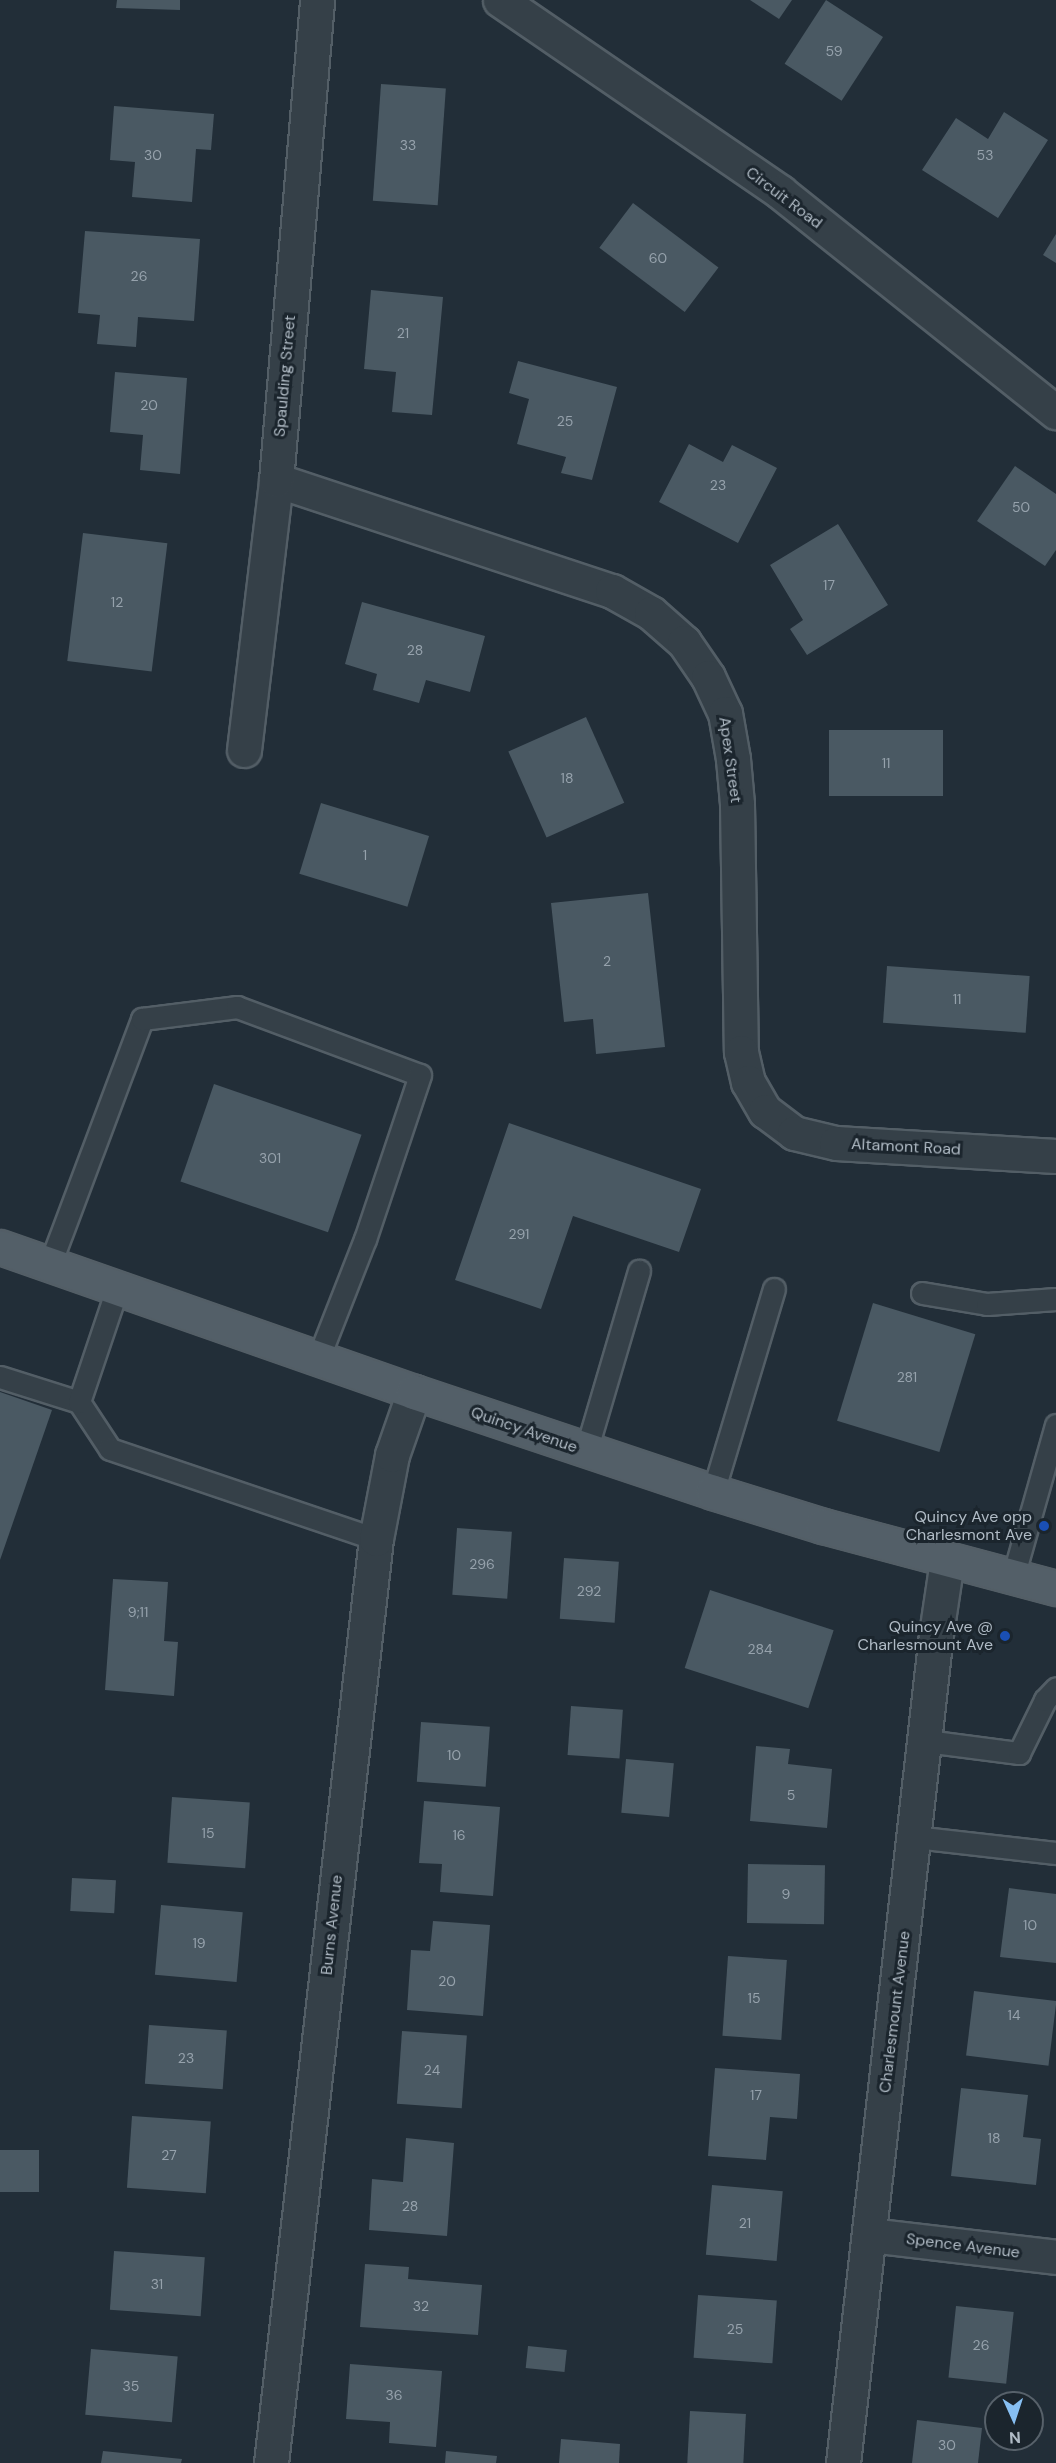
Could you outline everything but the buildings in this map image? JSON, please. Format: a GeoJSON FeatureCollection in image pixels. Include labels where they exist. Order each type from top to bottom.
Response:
{"type":"FeatureCollection","features":[{"type":"Feature","properties":{"kind":"main road","name":"Quincy Avenue"},"geometry":{"type":"LineString","coordinates":[[0,1247],[586,1451],[713,1492],[947,1560],[1056,1588]]}},
{"type":"Feature","properties":{"kind":"street","name":"Spaulding Street"},"geometry":{"type":"LineString","coordinates":[[244,750],[276,480],[317,0]]}},
{"type":"Feature","properties":{"kind":"street","name":"Circuit Road"},"geometry":{"type":"LineString","coordinates":[[500,0],[780,192],[1056,412]]}},
{"type":"Feature","properties":{"kind":"street","name":"Apex Street"},"geometry":{"type":"LineString","coordinates":[[276,480],[612,591],[651,613],[684,642],[708,676],[725,713],[734,759],[737,804],[741,1052],[748,1082],[765,1111]]}},
{"type":"Feature","properties":{"kind":"street","name":"Altamont Road"},"geometry":{"type":"LineString","coordinates":[[765,1111],[794,1133],[836,1143],[1056,1156]]}},
{"type":"Feature","properties":{"kind":"street","name":"Burns Avenue"},"geometry":{"type":"LineString","coordinates":[[271,2463],[376,1539],[392,1455],[414,1392]]}},
{"type":"Feature","properties":{"kind":"street","name":"Charlesmount Avenue"},"geometry":{"type":"LineString","coordinates":[[843,2463],[926,1742],[936,1634],[947,1560]]}},
{"type":"Feature","properties":{"kind":"street","name":"Spence Avenue"},"geometry":{"type":"LineString","coordinates":[[870,2235],[1056,2256]]}},
{"type":"Feature","properties":{"kind":"lane"},"geometry":{"type":"LineString","coordinates":[[50,1264],[142,1019],[237,1008],[420,1075],[365,1239],[318,1359]]}},
{"type":"Feature","properties":{"kind":"lane"},"geometry":{"type":"LineString","coordinates":[[586,1451],[639,1271]]}},
{"type":"Feature","properties":{"kind":"lane"},"geometry":{"type":"LineString","coordinates":[[79,1402],[117,1289]]}},
{"type":"Feature","properties":{"kind":"lane"},"geometry":{"type":"LineString","coordinates":[[713,1492],[774,1289]]}},
{"type":"Feature","properties":{"kind":"lane"},"geometry":{"type":"LineString","coordinates":[[922,1293],[987,1304],[1056,1299]]}},
{"type":"Feature","properties":{"kind":"lane"},"geometry":{"type":"LineString","coordinates":[[0,1377],[79,1402],[110,1449],[376,1539]]}},
{"type":"Feature","properties":{"kind":"lane"},"geometry":{"type":"LineString","coordinates":[[1013,1577],[1056,1425]]}},
{"type":"Feature","properties":{"kind":"lane"},"geometry":{"type":"LineString","coordinates":[[926,1742],[1019,1753],[1045,1700],[1056,1688]]}},
{"type":"Feature","properties":{"kind":"lane"},"geometry":{"type":"LineString","coordinates":[[915,1837],[1056,1853]]}},
{"type":"Feature","properties":{"kind":"place","name":"Quincy Ave opp Charlesmont Ave"},"geometry":{"type":"Point","coordinates":[1044,1526]}},
{"type":"Feature","properties":{"kind":"place","name":"Quincy Ave @ Charlesmount Ave"},"geometry":{"type":"Point","coordinates":[1005,1636]}}]}
